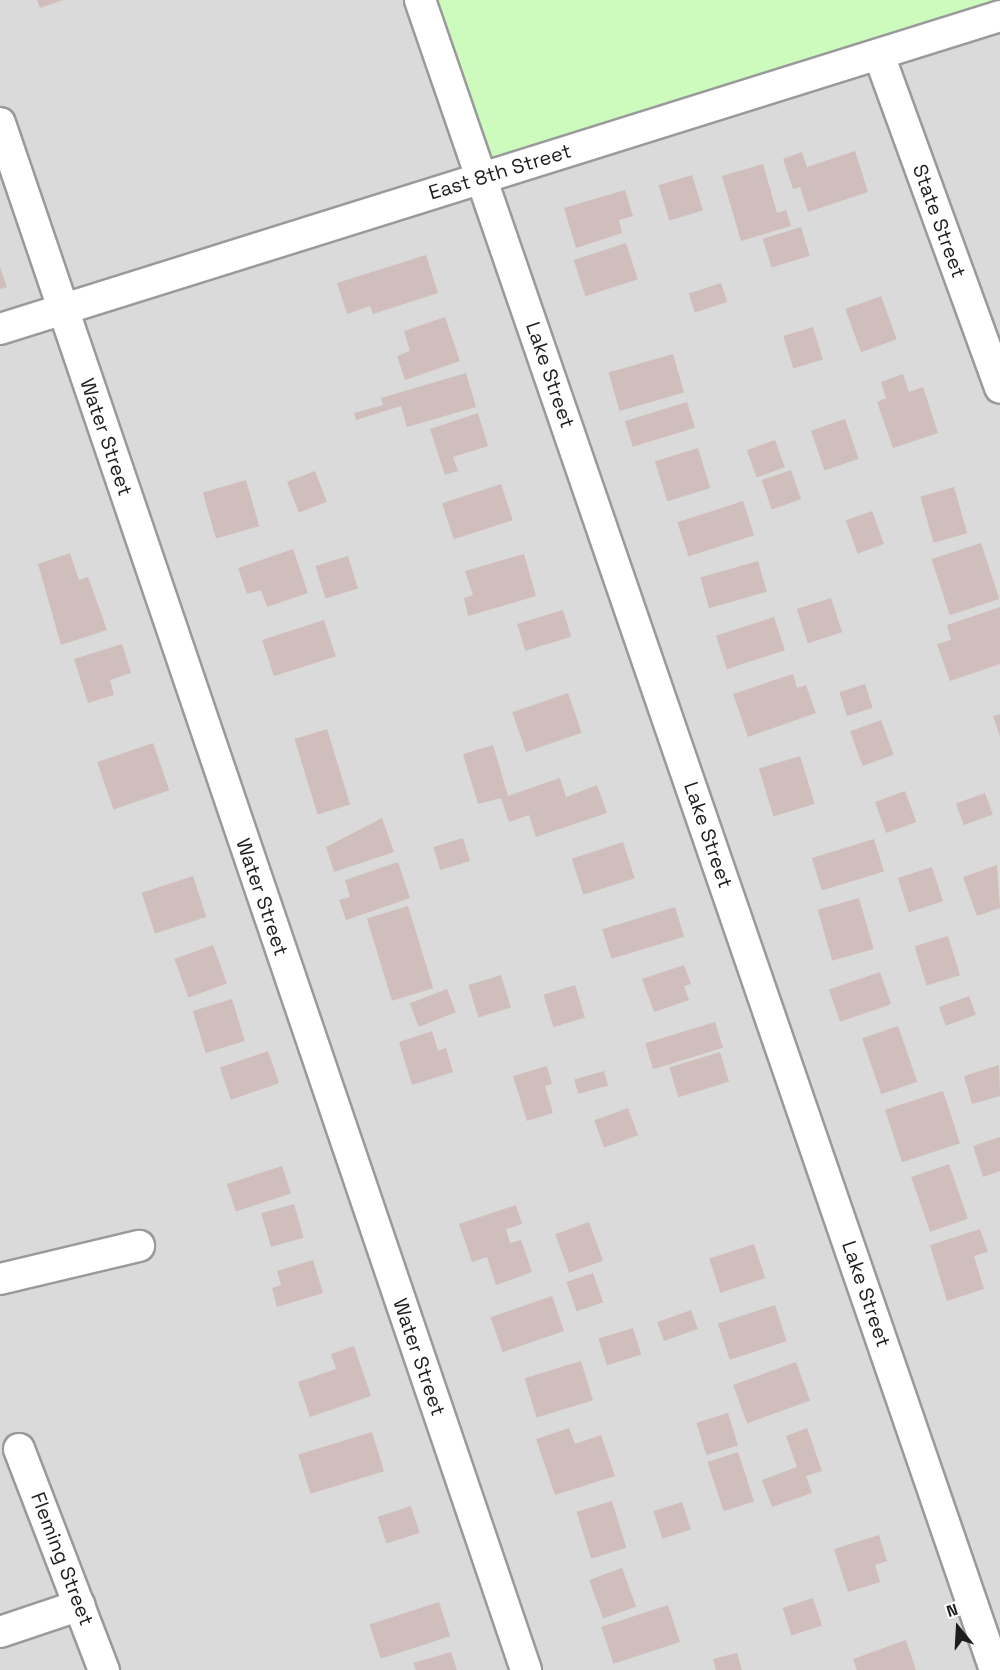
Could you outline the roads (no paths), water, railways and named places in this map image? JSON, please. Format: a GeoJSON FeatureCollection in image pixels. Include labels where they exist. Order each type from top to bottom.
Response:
{"type":"FeatureCollection","features":[{"type":"Feature","properties":{"kind":"street","name":"Lake Street"},"geometry":{"type":"LineString","coordinates":[[420,0],[995,1670]]}},
{"type":"Feature","properties":{"kind":"street","name":"East 8th Street"},"geometry":{"type":"LineString","coordinates":[[0,329],[1000,16]]}},
{"type":"Feature","properties":{"kind":"street","name":"State Street"},"geometry":{"type":"LineString","coordinates":[[879,55],[1000,387]]}},
{"type":"Feature","properties":{"kind":"street","name":"Water Street"},"geometry":{"type":"LineString","coordinates":[[0,123],[526,1670]]}},
{"type":"Feature","properties":{"kind":"street"},"geometry":{"type":"LineString","coordinates":[[0,1279],[139,1246]]}},
{"type":"Feature","properties":{"kind":"street","name":"Fleming Street"},"geometry":{"type":"LineString","coordinates":[[19,1449],[104,1670]]}},
{"type":"Feature","properties":{"kind":"street"},"geometry":{"type":"LineString","coordinates":[[0,1632],[80,1605]]}}]}
